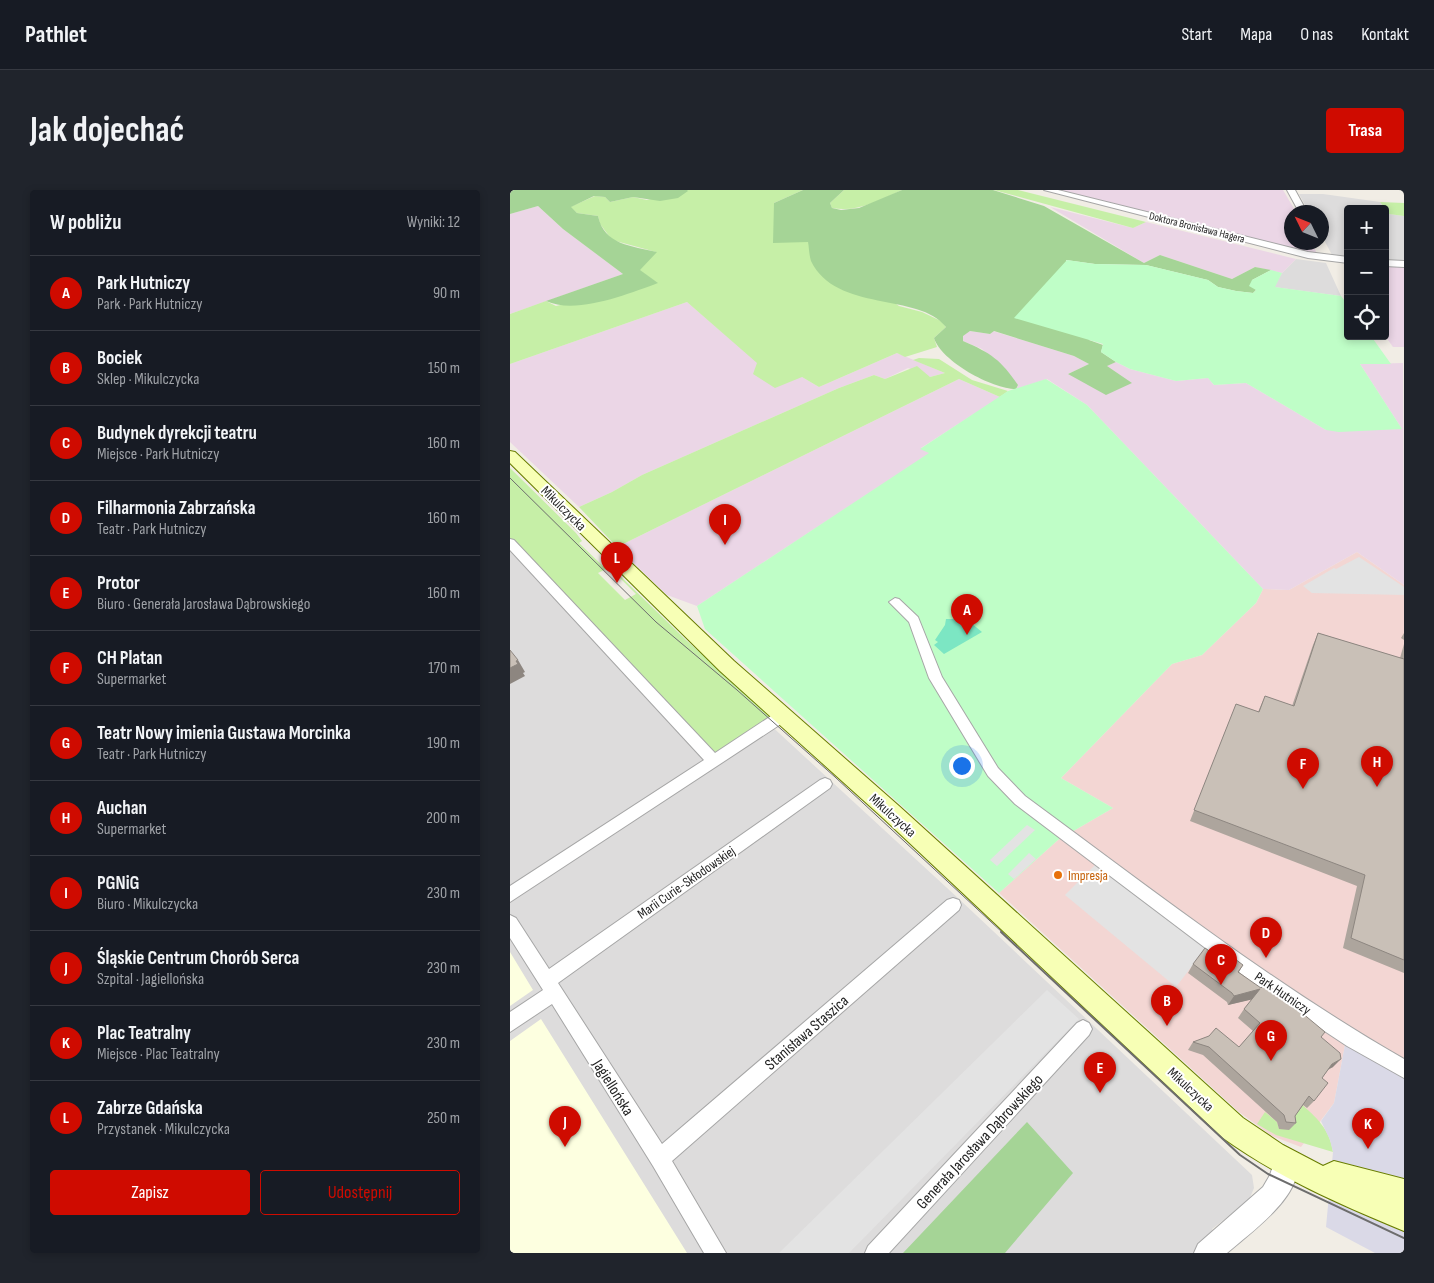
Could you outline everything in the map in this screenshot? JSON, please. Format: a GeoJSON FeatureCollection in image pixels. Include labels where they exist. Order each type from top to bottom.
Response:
{"type":"FeatureCollection","features":[{"type":"Feature","properties":{"kind":"main road","name":"Mikulczycka"},"geometry":{"type":"LineString","coordinates":[[510,455],[678,621],[890,812],[1233,1128],[1259,1148],[1286,1162]]}},
{"type":"Feature","properties":{"kind":"main road"},"geometry":{"type":"LineString","coordinates":[[1286,1162],[1404,1194]]}},
{"type":"Feature","properties":{"kind":"main road"},"geometry":{"type":"LineString","coordinates":[[1286,1162],[1360,1198],[1404,1216]]}},
{"type":"Feature","properties":{"kind":"street","name":"Doktora Bronisława Hagera"},"geometry":{"type":"LineString","coordinates":[[1048,190],[1308,255],[1344,260]]}},
{"type":"Feature","properties":{"kind":"street"},"geometry":{"type":"LineString","coordinates":[[1291,190],[1299,205]]}},
{"type":"Feature","properties":{"kind":"street"},"geometry":{"type":"LineString","coordinates":[[1323,250],[1328,258]]}},
{"type":"Feature","properties":{"kind":"street"},"geometry":{"type":"LineString","coordinates":[[1389,263],[1404,264]]}},
{"type":"Feature","properties":{"kind":"street"},"geometry":{"type":"LineString","coordinates":[[510,543],[713,760]]}},
{"type":"Feature","properties":{"kind":"street","name":"Park Hutniczy"},"geometry":{"type":"LineString","coordinates":[[895,602],[914,620],[936,678],[993,772],[1020,800],[1263,980],[1357,1044],[1404,1069]]}},
{"type":"Feature","properties":{"kind":"street"},"geometry":{"type":"LineString","coordinates":[[510,894],[782,716]]}},
{"type":"Feature","properties":{"kind":"street","name":"Marii Curie-Skłodowskiej"},"geometry":{"type":"LineString","coordinates":[[510,1023],[550,986],[825,784]]}},
{"type":"Feature","properties":{"kind":"street","name":"Stanisława Staszica"},"geometry":{"type":"LineString","coordinates":[[660,1159],[953,905]]}},
{"type":"Feature","properties":{"kind":"street","name":"Jagiellońska"},"geometry":{"type":"LineString","coordinates":[[510,923],[660,1159],[716,1253]]}},
{"type":"Feature","properties":{"kind":"street","name":"Generała Jarosława Dąbrowskiego"},"geometry":{"type":"LineString","coordinates":[[876,1253],[1083,1029]]}},
{"type":"Feature","properties":{"kind":"street"},"geometry":{"type":"LineString","coordinates":[[1207,1253],[1272,1196],[1282,1180],[1286,1162]]}},
{"type":"Feature","properties":{"kind":"shaded area"},"geometry":{"type":"Polygon","coordinates":[[[1056,190],[1283,190],[1292,205],[1284,205],[1284,248],[1056,190]]]}},
{"type":"Feature","properties":{"kind":"shaded area"},"geometry":{"type":"Polygon","coordinates":[[[1299,194],[1323,194],[1380,202],[1382,205],[1344,205],[1344,256],[1332,255],[1329,249],[1329,205],[1305,205],[1299,194]]]}},
{"type":"Feature","properties":{"kind":"shaded area"},"geometry":{"type":"Polygon","coordinates":[[[538,206],[563,229],[623,274],[510,314],[510,214],[538,206]]]}},
{"type":"Feature","properties":{"kind":"shaded area"},"geometry":{"type":"Polygon","coordinates":[[[1050,207],[1133,228],[1146,222],[1296,259],[1282,273],[1255,267],[1232,279],[1160,255],[1144,263],[1050,207]]]}},
{"type":"Feature","properties":{"kind":"shaded area"},"geometry":{"type":"Polygon","coordinates":[[[1389,214],[1404,216],[1404,261],[1389,259],[1389,214]]]}},
{"type":"Feature","properties":{"kind":"shaded area"},"geometry":{"type":"Polygon","coordinates":[[[1293,250],[1315,250],[1317,254],[1313,255],[1293,250]]]}},
{"type":"Feature","properties":{"kind":"shaded area"},"geometry":{"type":"Polygon","coordinates":[[[1296,259],[1326,263],[1341,296],[1274,287],[1282,273],[1296,259]]]}},
{"type":"Feature","properties":{"kind":"shaded area"},"geometry":{"type":"Polygon","coordinates":[[[1389,266],[1404,267],[1404,347],[1393,347],[1388,340],[1389,266]]]}},
{"type":"Feature","properties":{"kind":"shaded area"},"geometry":{"type":"Polygon","coordinates":[[[687,302],[758,363],[802,377],[819,387],[897,353],[945,373],[930,377],[908,368],[885,379],[874,375],[839,388],[642,475],[612,492],[579,507],[510,442],[510,364],[687,302]]]}},
{"type":"Feature","properties":{"kind":"shaded area"},"geometry":{"type":"Polygon","coordinates":[[[970,331],[990,334],[993,331],[1074,356],[1089,364],[1068,374],[1131,383],[1106,366],[1116,362],[1130,369],[1176,381],[1208,378],[1214,385],[1246,383],[1326,430],[1402,429],[1360,364],[1403,363],[1404,585],[1357,552],[1289,590],[1263,589],[1087,405],[1047,379],[1016,389],[1018,385],[982,349],[963,341],[962,336],[970,331]]]}},
{"type":"Feature","properties":{"kind":"shaded area"},"geometry":{"type":"Polygon","coordinates":[[[959,379],[1000,397],[921,448],[930,453],[697,606],[667,595],[617,547],[959,379]]]}},
{"type":"Feature","properties":{"kind":"shaded area"},"geometry":{"type":"Polygon","coordinates":[[[510,544],[767,722],[959,899],[1252,1175],[1254,1188],[1249,1200],[1212,1229],[1229,1253],[510,1253],[510,544]]]}},
{"type":"Feature","properties":{"kind":"shaded area"},"geometry":{"type":"Polygon","coordinates":[[[1357,552],[1404,585],[1404,1077],[1345,1045],[1334,1103],[1301,1147],[1272,1136],[1239,1112],[999,893],[1058,840],[1113,808],[1061,778],[1172,664],[1202,655],[1256,603],[1263,589],[1289,590],[1357,552]]]}},
{"type":"Feature","properties":{"kind":"shaded area"},"geometry":{"type":"Polygon","coordinates":[[[1359,557],[1404,587],[1404,595],[1312,593],[1303,586],[1334,568],[1336,569],[1359,557]]]}},
{"type":"Feature","properties":{"kind":"shaded area"},"geometry":{"type":"Polygon","coordinates":[[[1027,825],[1035,830],[997,866],[990,860],[1027,825]]]}},
{"type":"Feature","properties":{"kind":"shaded area"},"geometry":{"type":"Polygon","coordinates":[[[1029,853],[1036,859],[1014,879],[1008,874],[1029,853]]]}},
{"type":"Feature","properties":{"kind":"shaded area"},"geometry":{"type":"Polygon","coordinates":[[[1099,861],[1208,945],[1176,987],[1065,895],[1099,861]]]}},
{"type":"Feature","properties":{"kind":"shaded area"},"geometry":{"type":"Polygon","coordinates":[[[510,952],[533,990],[510,1006],[510,952]]]}},
{"type":"Feature","properties":{"kind":"shaded area"},"geometry":{"type":"Polygon","coordinates":[[[1047,990],[1079,1019],[849,1253],[779,1253],[1047,990]]]}},
{"type":"Feature","properties":{"kind":"shaded area"},"geometry":{"type":"Polygon","coordinates":[[[541,1019],[687,1253],[510,1253],[510,1041],[541,1019]]]}},
{"type":"Feature","properties":{"kind":"shaded area"},"geometry":{"type":"Polygon","coordinates":[[[1345,1045],[1404,1077],[1404,1253],[1375,1253],[1326,1227],[1333,1152],[1330,1140],[1321,1121],[1334,1103],[1345,1045]]]}},
{"type":"Feature","properties":{"kind":"green space"},"geometry":{"type":"Polygon","coordinates":[[[510,190],[688,191],[678,198],[660,201],[633,197],[610,202],[605,197],[594,196],[571,207],[577,213],[598,216],[601,226],[606,233],[620,243],[657,252],[640,270],[658,283],[617,297],[572,306],[558,305],[546,301],[623,274],[563,229],[538,206],[510,214],[510,190]]]}},
{"type":"Feature","properties":{"kind":"green space"},"geometry":{"type":"Polygon","coordinates":[[[687,190],[803,190],[774,203],[808,242],[899,306],[922,312],[941,321],[946,327],[934,338],[937,347],[905,357],[897,353],[819,387],[802,377],[775,388],[753,374],[757,363],[687,302],[510,364],[510,314],[546,301],[556,306],[657,283],[639,270],[656,252],[612,240],[600,224],[598,216],[577,213],[570,207],[595,196],[605,197],[610,202],[633,197],[647,200],[687,190]]]}},
{"type":"Feature","properties":{"kind":"green space"},"geometry":{"type":"Polygon","coordinates":[[[803,190],[844,190],[830,203],[832,208],[841,210],[859,208],[902,190],[993,190],[1044,206],[1144,263],[1160,255],[1232,279],[1255,267],[1271,270],[1252,280],[1256,290],[1253,293],[1218,287],[1208,280],[1146,265],[1095,264],[1066,260],[1089,340],[1103,345],[1101,352],[1116,362],[1107,366],[1132,383],[1106,395],[1068,374],[1089,364],[1074,356],[994,331],[990,334],[970,331],[963,336],[963,341],[981,349],[1001,363],[1018,385],[1016,389],[1006,388],[981,379],[946,356],[934,338],[946,327],[933,316],[917,309],[858,296],[839,288],[823,277],[811,261],[808,242],[773,243],[774,203],[803,190]]]}},
{"type":"Feature","properties":{"kind":"green space"},"geometry":{"type":"Polygon","coordinates":[[[844,190],[902,190],[859,207],[850,209],[832,208],[830,203],[844,190]]]}},
{"type":"Feature","properties":{"kind":"green space"},"geometry":{"type":"Polygon","coordinates":[[[994,190],[1018,190],[1146,222],[1133,228],[994,190]]]}},
{"type":"Feature","properties":{"kind":"green space"},"geometry":{"type":"Polygon","coordinates":[[[1380,202],[1404,203],[1404,216],[1389,214],[1389,205],[1382,205],[1380,202]]]}},
{"type":"Feature","properties":{"kind":"green space"},"geometry":{"type":"Polygon","coordinates":[[[1067,260],[1095,264],[1146,265],[1208,280],[1218,287],[1253,293],[1256,290],[1249,286],[1252,280],[1271,270],[1282,273],[1275,287],[1341,296],[1344,300],[1344,340],[1374,340],[1391,364],[1360,364],[1402,429],[1339,432],[1326,430],[1246,383],[1214,385],[1208,378],[1176,381],[1130,369],[1101,352],[1103,344],[1014,318],[1067,260]]]}},
{"type":"Feature","properties":{"kind":"green space"},"geometry":{"type":"Polygon","coordinates":[[[919,358],[939,359],[972,380],[1008,391],[1000,397],[959,379],[617,547],[579,507],[612,492],[642,475],[839,388],[874,375],[885,379],[917,366],[930,377],[945,373],[913,360],[919,358]]]}},
{"type":"Feature","properties":{"kind":"green space"},"geometry":{"type":"Polygon","coordinates":[[[1046,379],[1087,405],[1263,589],[1256,603],[1202,655],[1172,664],[1061,778],[1113,808],[1058,840],[999,893],[705,629],[697,606],[929,453],[920,449],[1008,391],[1046,379]]]}},
{"type":"Feature","properties":{"kind":"green space"},"geometry":{"type":"Polygon","coordinates":[[[510,468],[576,533],[582,541],[579,543],[606,569],[598,573],[625,600],[636,594],[616,572],[686,640],[771,716],[767,722],[713,754],[510,542],[510,468]]]}},
{"type":"Feature","properties":{"kind":"green space"},"geometry":{"type":"Polygon","coordinates":[[[956,615],[972,619],[971,623],[982,632],[944,654],[934,645],[938,642],[935,640],[945,625],[946,619],[954,619],[956,615]]]}},
{"type":"Feature","properties":{"kind":"green space"},"geometry":{"type":"Polygon","coordinates":[[[1300,1103],[1317,1119],[1325,1130],[1333,1152],[1276,1135],[1257,1124],[1265,1112],[1277,1122],[1279,1129],[1300,1103]]]}},
{"type":"Feature","properties":{"kind":"green space"},"geometry":{"type":"Polygon","coordinates":[[[1027,1122],[1073,1173],[1005,1253],[903,1253],[1027,1122]]]}},
{"type":"Feature","properties":{"kind":"building"},"geometry":{"type":"Polygon","coordinates":[[[1318,633],[1404,659],[1404,960],[1351,938],[1365,875],[1194,810],[1236,704],[1259,712],[1265,696],[1294,706],[1318,633]]]}},
{"type":"Feature","properties":{"kind":"building"},"geometry":{"type":"Polygon","coordinates":[[[510,650],[518,660],[516,661],[518,664],[510,668],[510,650]]]}},
{"type":"Feature","properties":{"kind":"building"},"geometry":{"type":"Polygon","coordinates":[[[1205,948],[1225,962],[1235,959],[1243,965],[1238,972],[1261,988],[1266,983],[1325,1032],[1321,1037],[1340,1053],[1341,1059],[1332,1064],[1322,1078],[1328,1083],[1314,1101],[1309,1096],[1295,1116],[1296,1123],[1286,1122],[1284,1115],[1209,1047],[1193,1042],[1209,1036],[1216,1028],[1239,1047],[1260,1023],[1244,1009],[1260,989],[1234,996],[1193,964],[1205,948]]]}},
{"type":"Feature","properties":{"kind":"tram line"},"geometry":{"type":"LineString","coordinates":[[510,478],[656,622],[737,690],[835,777],[1003,933]]}},
{"type":"Feature","properties":{"kind":"tram line"},"geometry":{"type":"LineString","coordinates":[[1001,932],[1240,1155],[1268,1174],[1404,1238]]}},
{"type":"Feature","properties":{"kind":"place","name":"PGNiG"},"geometry":{"type":"Point","coordinates":[725,545]}},
{"type":"Feature","properties":{"kind":"place","name":"Zabrze Gdańska"},"geometry":{"type":"Point","coordinates":[617,583]}},
{"type":"Feature","properties":{"kind":"place","name":"Park Hutniczy"},"geometry":{"type":"Point","coordinates":[967,635]}},
{"type":"Feature","properties":{"kind":"place","name":"Auchan"},"geometry":{"type":"Point","coordinates":[1377,787]}},
{"type":"Feature","properties":{"kind":"place","name":"CH Platan"},"geometry":{"type":"Point","coordinates":[1303,789]}},
{"type":"Feature","properties":{"kind":"place","name":"Impresja"},"geometry":{"type":"Point","coordinates":[1058,875]}},
{"type":"Feature","properties":{"kind":"place","name":"Filharmonia Zabrzańska"},"geometry":{"type":"Point","coordinates":[1266,958]}},
{"type":"Feature","properties":{"kind":"place","name":"Budynek dyrekcji teatru"},"geometry":{"type":"Point","coordinates":[1221,985]}},
{"type":"Feature","properties":{"kind":"place","name":"Bociek"},"geometry":{"type":"Point","coordinates":[1167,1026]}},
{"type":"Feature","properties":{"kind":"place","name":"Teatr Nowy imienia Gustawa Morcinka"},"geometry":{"type":"Point","coordinates":[1271,1061]}},
{"type":"Feature","properties":{"kind":"place","name":"Protor"},"geometry":{"type":"Point","coordinates":[1100,1093]}},
{"type":"Feature","properties":{"kind":"place","name":"Śląskie Centrum Chorób Serca"},"geometry":{"type":"Point","coordinates":[565,1147]}},
{"type":"Feature","properties":{"kind":"place","name":"Plac Teatralny"},"geometry":{"type":"Point","coordinates":[1368,1149]}}]}
